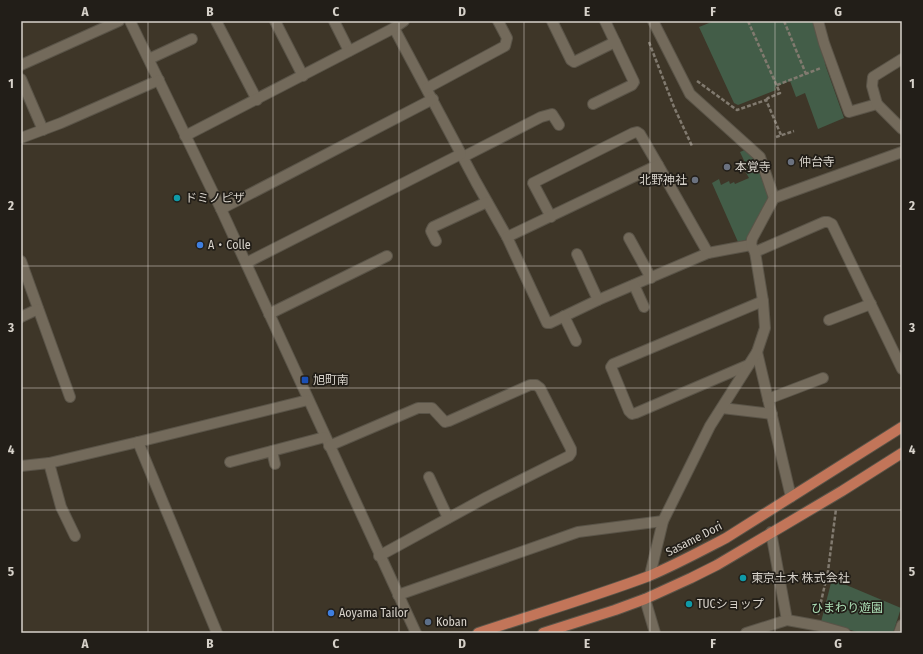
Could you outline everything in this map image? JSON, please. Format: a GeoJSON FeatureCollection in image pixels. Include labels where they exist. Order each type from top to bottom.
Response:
{"type":"FeatureCollection","features":[{"type":"Feature","properties":{"kind":"main road","name":"Sasame Dori"},"geometry":{"type":"LineString","coordinates":[[478,633],[607,591],[650,575],[699,552],[726,538],[902,428]]}},
{"type":"Feature","properties":{"kind":"main road"},"geometry":{"type":"LineString","coordinates":[[543,633],[645,599],[717,565],[842,491],[902,453]]}},
{"type":"Feature","properties":{"kind":"street"},"geometry":{"type":"LineString","coordinates":[[21,65],[119,21]]}},
{"type":"Feature","properties":{"kind":"street"},"geometry":{"type":"LineString","coordinates":[[130,21],[221,209],[379,556],[416,633]]}},
{"type":"Feature","properties":{"kind":"street"},"geometry":{"type":"LineString","coordinates":[[216,21],[257,100]]}},
{"type":"Feature","properties":{"kind":"street"},"geometry":{"type":"LineString","coordinates":[[275,21],[303,76]]}},
{"type":"Feature","properties":{"kind":"street"},"geometry":{"type":"LineString","coordinates":[[334,21],[349,51]]}},
{"type":"Feature","properties":{"kind":"street"},"geometry":{"type":"LineString","coordinates":[[427,88],[505,46],[507,38],[498,21]]}},
{"type":"Feature","properties":{"kind":"street"},"geometry":{"type":"LineString","coordinates":[[552,21],[571,60],[574,62],[615,42]]}},
{"type":"Feature","properties":{"kind":"street"},"geometry":{"type":"LineString","coordinates":[[593,104],[632,85],[634,82],[605,21]]}},
{"type":"Feature","properties":{"kind":"street"},"geometry":{"type":"LineString","coordinates":[[653,21],[690,94],[760,157],[774,198]]}},
{"type":"Feature","properties":{"kind":"street"},"geometry":{"type":"LineString","coordinates":[[818,21],[824,43],[849,112],[877,104]]}},
{"type":"Feature","properties":{"kind":"street"},"geometry":{"type":"LineString","coordinates":[[185,136],[303,76],[401,23],[427,88],[507,237],[547,323],[708,253],[753,249],[824,222],[828,222],[832,224],[902,369]]}},
{"type":"Feature","properties":{"kind":"street"},"geometry":{"type":"LineString","coordinates":[[149,59],[192,39]]}},
{"type":"Feature","properties":{"kind":"street"},"geometry":{"type":"LineString","coordinates":[[902,59],[873,78],[872,86],[877,104],[902,129]]}},
{"type":"Feature","properties":{"kind":"street"},"geometry":{"type":"LineString","coordinates":[[21,79],[43,130]]}},
{"type":"Feature","properties":{"kind":"street"},"geometry":{"type":"LineString","coordinates":[[21,138],[159,80]]}},
{"type":"Feature","properties":{"kind":"street"},"geometry":{"type":"LineString","coordinates":[[221,209],[433,99]]}},
{"type":"Feature","properties":{"kind":"street"},"geometry":{"type":"LineString","coordinates":[[246,263],[541,117],[552,114],[559,126]]}},
{"type":"Feature","properties":{"kind":"street"},"geometry":{"type":"LineString","coordinates":[[551,217],[533,183],[637,132],[640,134],[708,253]]}},
{"type":"Feature","properties":{"kind":"street"},"geometry":{"type":"LineString","coordinates":[[650,575],[663,521],[710,426],[757,352],[765,328],[763,301],[752,239],[774,198],[902,152]]}},
{"type":"Feature","properties":{"kind":"street"},"geometry":{"type":"LineString","coordinates":[[507,237],[658,165]]}},
{"type":"Feature","properties":{"kind":"street"},"geometry":{"type":"LineString","coordinates":[[436,241],[431,231],[434,227],[487,202]]}},
{"type":"Feature","properties":{"kind":"street"},"geometry":{"type":"LineString","coordinates":[[630,238],[651,278]]}},
{"type":"Feature","properties":{"kind":"street"},"geometry":{"type":"LineString","coordinates":[[576,254],[598,300]]}},
{"type":"Feature","properties":{"kind":"street"},"geometry":{"type":"LineString","coordinates":[[269,314],[387,256]]}},
{"type":"Feature","properties":{"kind":"street"},"geometry":{"type":"LineString","coordinates":[[21,261],[70,397]]}},
{"type":"Feature","properties":{"kind":"street"},"geometry":{"type":"LineString","coordinates":[[634,285],[644,307]]}},
{"type":"Feature","properties":{"kind":"street"},"geometry":{"type":"LineString","coordinates":[[748,365],[632,414],[611,367],[613,364],[763,301]]}},
{"type":"Feature","properties":{"kind":"street"},"geometry":{"type":"LineString","coordinates":[[829,320],[871,304]]}},
{"type":"Feature","properties":{"kind":"street"},"geometry":{"type":"LineString","coordinates":[[21,317],[38,309]]}},
{"type":"Feature","properties":{"kind":"street"},"geometry":{"type":"LineString","coordinates":[[564,316],[576,341]]}},
{"type":"Feature","properties":{"kind":"street"},"geometry":{"type":"LineString","coordinates":[[757,352],[790,497]]}},
{"type":"Feature","properties":{"kind":"street"},"geometry":{"type":"LineString","coordinates":[[768,399],[823,378]]}},
{"type":"Feature","properties":{"kind":"street"},"geometry":{"type":"LineString","coordinates":[[230,462],[272,451],[327,441],[418,408],[432,408],[444,422],[449,421],[530,386],[536,385],[540,388],[571,449],[569,456],[487,497],[379,556]]}},
{"type":"Feature","properties":{"kind":"street"},"geometry":{"type":"LineString","coordinates":[[21,466],[49,463],[308,400]]}},
{"type":"Feature","properties":{"kind":"street"},"geometry":{"type":"LineString","coordinates":[[722,408],[772,414]]}},
{"type":"Feature","properties":{"kind":"street"},"geometry":{"type":"LineString","coordinates":[[138,442],[217,633]]}},
{"type":"Feature","properties":{"kind":"street"},"geometry":{"type":"LineString","coordinates":[[272,451],[275,464]]}},
{"type":"Feature","properties":{"kind":"street"},"geometry":{"type":"LineString","coordinates":[[49,463],[61,507],[75,536]]}},
{"type":"Feature","properties":{"kind":"street"},"geometry":{"type":"LineString","coordinates":[[429,477],[448,518]]}},
{"type":"Feature","properties":{"kind":"street"},"geometry":{"type":"LineString","coordinates":[[398,595],[578,532],[663,521]]}},
{"type":"Feature","properties":{"kind":"street"},"geometry":{"type":"LineString","coordinates":[[771,532],[787,620]]}},
{"type":"Feature","properties":{"kind":"street"},"geometry":{"type":"LineString","coordinates":[[645,599],[654,633]]}},
{"type":"Feature","properties":{"kind":"street"},"geometry":{"type":"LineString","coordinates":[[746,633],[787,620],[816,625],[845,633]]}},
{"type":"Feature","properties":{"kind":"street"},"geometry":{"type":"LineString","coordinates":[[899,633],[902,625]]}},
{"type":"Feature","properties":{"kind":"path"},"geometry":{"type":"LineString","coordinates":[[697,81],[737,110],[766,100],[780,93],[748,21]]}},
{"type":"Feature","properties":{"kind":"path"},"geometry":{"type":"LineString","coordinates":[[784,21],[806,74]]}},
{"type":"Feature","properties":{"kind":"path"},"geometry":{"type":"LineString","coordinates":[[648,37],[674,107],[692,146]]}},
{"type":"Feature","properties":{"kind":"path"},"geometry":{"type":"LineString","coordinates":[[777,85],[824,67]]}},
{"type":"Feature","properties":{"kind":"path"},"geometry":{"type":"LineString","coordinates":[[766,100],[781,135]]}},
{"type":"Feature","properties":{"kind":"path"},"geometry":{"type":"LineString","coordinates":[[776,137],[794,131]]}},
{"type":"Feature","properties":{"kind":"path"},"geometry":{"type":"LineString","coordinates":[[816,625],[828,571],[836,510]]}},
{"type":"Feature","properties":{"kind":"green space"},"geometry":{"type":"Polygon","coordinates":[[[714,21],[814,21],[826,67],[844,118],[818,129],[805,93],[796,97],[790,81],[775,87],[776,90],[738,105],[734,103],[699,27],[714,21]]]}},
{"type":"Feature","properties":{"kind":"green space"},"geometry":{"type":"Polygon","coordinates":[[[747,149],[759,165],[770,198],[749,239],[738,242],[712,183],[719,179],[721,185],[729,181],[730,184],[734,182],[735,184],[749,178],[745,171],[748,169],[740,152],[747,149]]]}},
{"type":"Feature","properties":{"kind":"green space","name":"ひまわり遊園"},"geometry":{"type":"Polygon","coordinates":[[[832,579],[901,608],[893,633],[861,633],[821,622],[832,579]]]}},
{"type":"Feature","properties":{"kind":"place","name":"仲台寺"},"geometry":{"type":"Point","coordinates":[791,162]}},
{"type":"Feature","properties":{"kind":"place","name":"本覚寺"},"geometry":{"type":"Point","coordinates":[727,167]}},
{"type":"Feature","properties":{"kind":"place","name":"北野神社"},"geometry":{"type":"Point","coordinates":[695,180]}},
{"type":"Feature","properties":{"kind":"place","name":"ドミノピザ"},"geometry":{"type":"Point","coordinates":[177,198]}},
{"type":"Feature","properties":{"kind":"place","name":"A・Colle"},"geometry":{"type":"Point","coordinates":[200,245]}},
{"type":"Feature","properties":{"kind":"place","name":"旭町南"},"geometry":{"type":"Point","coordinates":[305,380]}},
{"type":"Feature","properties":{"kind":"place","name":"東京土木 株式会社"},"geometry":{"type":"Point","coordinates":[743,578]}},
{"type":"Feature","properties":{"kind":"place","name":"TUCショップ"},"geometry":{"type":"Point","coordinates":[689,604]}},
{"type":"Feature","properties":{"kind":"place","name":"Aoyama Tailor"},"geometry":{"type":"Point","coordinates":[331,613]}},
{"type":"Feature","properties":{"kind":"place","name":"Koban"},"geometry":{"type":"Point","coordinates":[428,622]}}]}
